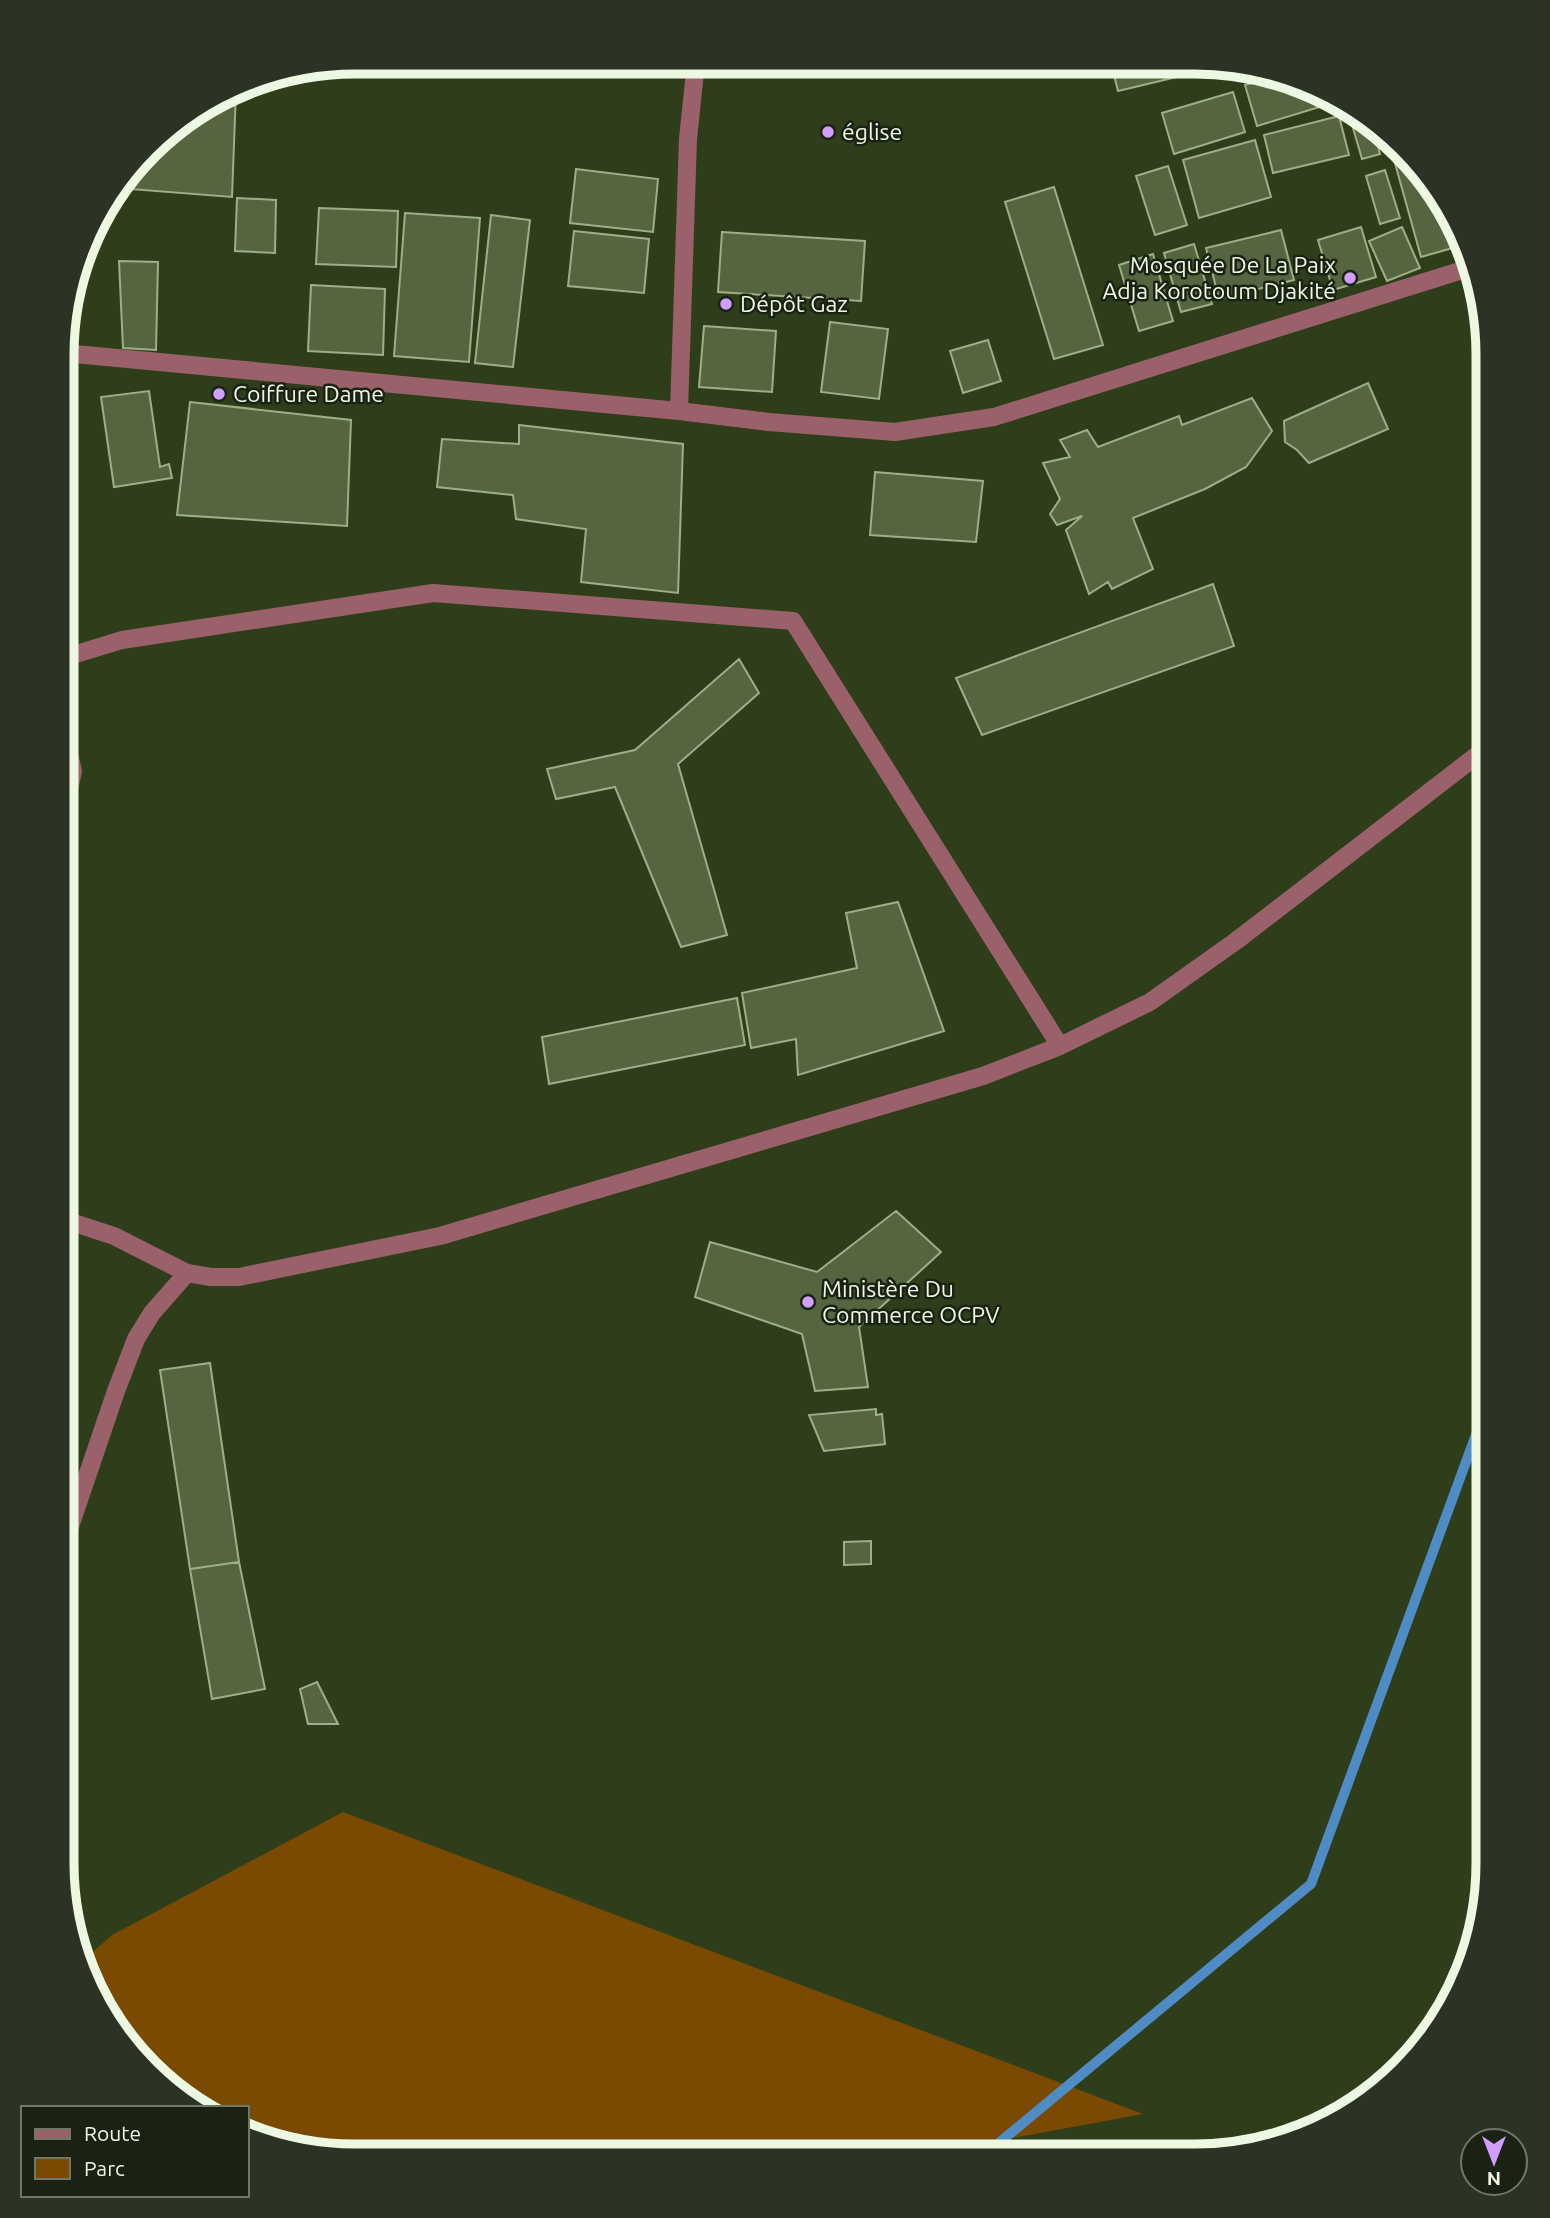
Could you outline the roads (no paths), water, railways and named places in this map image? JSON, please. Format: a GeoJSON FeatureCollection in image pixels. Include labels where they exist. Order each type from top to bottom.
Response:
{"type":"FeatureCollection","features":[{"type":"Feature","properties":{"kind":"street"},"geometry":{"type":"LineString","coordinates":[[678,411],[688,139],[695,74]]}},
{"type":"Feature","properties":{"kind":"street"},"geometry":{"type":"LineString","coordinates":[[74,354],[895,432],[994,417],[1464,270]]}},
{"type":"Feature","properties":{"kind":"street"},"geometry":{"type":"LineString","coordinates":[[74,655],[122,640],[433,593],[793,621],[1060,1046]]}},
{"type":"Feature","properties":{"kind":"street"},"geometry":{"type":"LineString","coordinates":[[74,1223],[114,1236],[187,1273],[211,1277],[239,1277],[440,1236],[983,1076],[1060,1046],[1150,1002],[1236,941],[1476,756]]}},
{"type":"Feature","properties":{"kind":"street"},"geometry":{"type":"LineString","coordinates":[[74,1515],[136,1339],[152,1313],[187,1273]]}},
{"type":"Feature","properties":{"kind":"waterway"},"geometry":{"type":"LineString","coordinates":[[997,2144],[1311,1884],[1476,1435]]}},
{"type":"Feature","properties":{"kind":"place","name":"église"},"geometry":{"type":"Point","coordinates":[828,132]}},
{"type":"Feature","properties":{"kind":"place","name":"Mosquée De La Paix Adja Korotoum Djakité"},"geometry":{"type":"Point","coordinates":[1350,278]}},
{"type":"Feature","properties":{"kind":"place","name":"Dépôt Gaz"},"geometry":{"type":"Point","coordinates":[726,304]}},
{"type":"Feature","properties":{"kind":"place","name":"Coiffure Dame"},"geometry":{"type":"Point","coordinates":[219,394]}},
{"type":"Feature","properties":{"kind":"place","name":"Ministère Du Commerce OCPV"},"geometry":{"type":"Point","coordinates":[808,1302]}}]}
